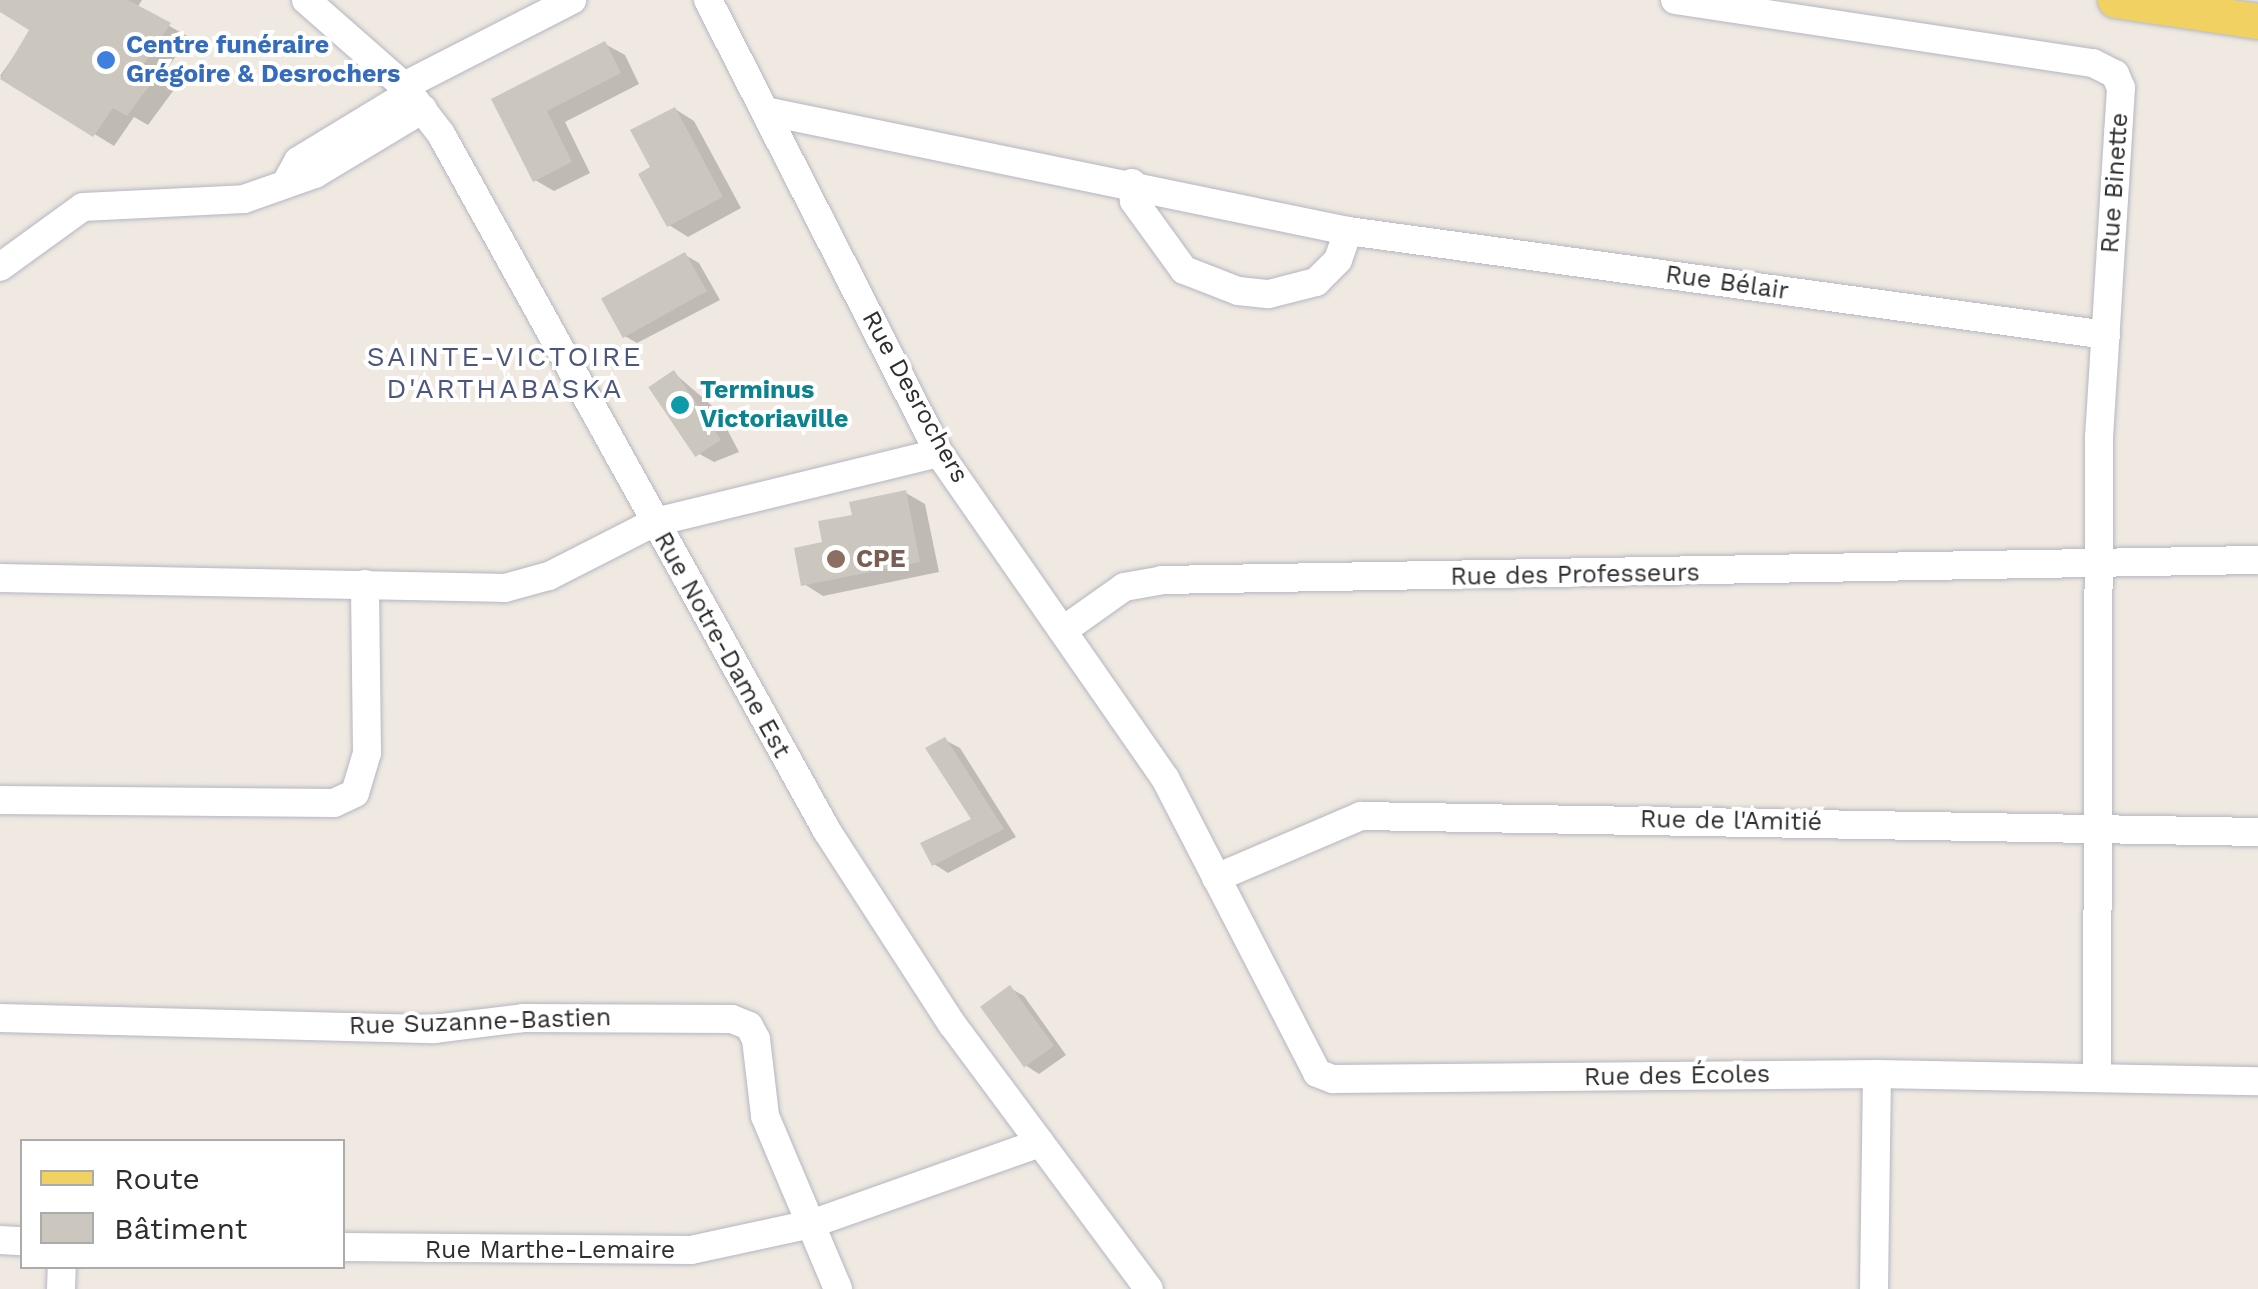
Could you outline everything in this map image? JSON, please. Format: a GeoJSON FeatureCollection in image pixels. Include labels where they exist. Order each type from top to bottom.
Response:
{"type":"FeatureCollection","features":[{"type":"Feature","properties":{"kind":"main road"},"geometry":{"type":"LineString","coordinates":[[2115,0],[2258,21]]}},
{"type":"Feature","properties":{"kind":"street","name":"Rue Notre-Dame Est"},"geometry":{"type":"LineString","coordinates":[[306,0],[412,96],[488,212],[654,522],[871,902],[1040,1143],[1150,1289]]}},
{"type":"Feature","properties":{"kind":"street"},"geometry":{"type":"LineString","coordinates":[[0,266],[83,208],[132,200],[220,202],[315,174],[412,96],[572,0]]}},
{"type":"Feature","properties":{"kind":"street","name":"Rue Desrochers"},"geometry":{"type":"LineString","coordinates":[[708,0],[939,453],[1165,778],[1216,878]]}},
{"type":"Feature","properties":{"kind":"street","name":"Rue Binette"},"geometry":{"type":"LineString","coordinates":[[1675,0],[2093,64],[2115,74],[2122,88],[2106,335],[2100,562],[2097,1077]]}},
{"type":"Feature","properties":{"kind":"street","name":"Rue Bélair"},"geometry":{"type":"LineString","coordinates":[[765,112],[1132,183],[1348,231],[2106,335]]}},
{"type":"Feature","properties":{"kind":"street"},"geometry":{"type":"LineString","coordinates":[[1132,183],[1134,201],[1184,270],[1238,291],[1268,294],[1316,282],[1338,260],[1348,231]]}},
{"type":"Feature","properties":{"kind":"street"},"geometry":{"type":"LineString","coordinates":[[0,578],[530,584],[654,522],[939,453]]}},
{"type":"Feature","properties":{"kind":"street","name":"Rue des Professeurs"},"geometry":{"type":"LineString","coordinates":[[1065,629],[1124,588],[1162,580],[2258,560]]}},
{"type":"Feature","properties":{"kind":"street"},"geometry":{"type":"LineString","coordinates":[[0,800],[334,803],[355,793],[367,752],[365,584]]}},
{"type":"Feature","properties":{"kind":"street","name":"Rue de l'Amitié"},"geometry":{"type":"LineString","coordinates":[[1216,878],[1361,816],[2258,832]]}},
{"type":"Feature","properties":{"kind":"street","name":"Rue des Écoles"},"geometry":{"type":"LineString","coordinates":[[1216,878],[1304,1058],[1332,1079],[1877,1074],[2258,1080]]}},
{"type":"Feature","properties":{"kind":"street","name":"Rue Suzanne-Bastien"},"geometry":{"type":"LineString","coordinates":[[0,1018],[434,1029],[523,1018],[732,1018],[749,1026],[756,1039],[766,1116],[838,1289]]}},
{"type":"Feature","properties":{"kind":"street"},"geometry":{"type":"LineString","coordinates":[[1874,1289],[1877,1074]]}},
{"type":"Feature","properties":{"kind":"street","name":"Rue Marthe-Lemaire"},"geometry":{"type":"LineString","coordinates":[[345,1247],[659,1254],[811,1224],[1040,1143]]}},
{"type":"Feature","properties":{"kind":"building"},"geometry":{"type":"Polygon","coordinates":[[[0,0],[128,0],[171,23],[143,65],[158,74],[127,116],[113,108],[93,137],[0,79],[29,30],[0,12],[0,0]]]}},
{"type":"Feature","properties":{"kind":"building"},"geometry":{"type":"Polygon","coordinates":[[[605,41],[621,73],[547,111],[572,162],[533,182],[491,99],[605,41]]]}},
{"type":"Feature","properties":{"kind":"building"},"geometry":{"type":"Polygon","coordinates":[[[675,107],[723,197],[667,227],[638,174],[650,167],[630,130],[675,107]]]}},
{"type":"Feature","properties":{"kind":"building"},"geometry":{"type":"Polygon","coordinates":[[[685,252],[707,291],[623,338],[601,299],[685,252]]]}},
{"type":"Feature","properties":{"kind":"building","name":"Terminus Victoriaville"},"geometry":{"type":"Polygon","coordinates":[[[674,370],[721,440],[695,457],[648,387],[674,370]]]}},
{"type":"Feature","properties":{"kind":"building"},"geometry":{"type":"Polygon","coordinates":[[[906,490],[920,562],[801,586],[794,548],[822,542],[818,521],[852,515],[849,502],[906,490]]]}},
{"type":"Feature","properties":{"kind":"building"},"geometry":{"type":"Polygon","coordinates":[[[945,737],[1004,829],[932,866],[920,843],[971,819],[925,748],[945,737]]]}},
{"type":"Feature","properties":{"kind":"building"},"geometry":{"type":"Polygon","coordinates":[[[1010,985],[1054,1046],[1024,1067],[980,1007],[1010,985]]]}},
{"type":"Feature","properties":{"kind":"place","name":"Centre funéraire Grégoire & Desrochers"},"geometry":{"type":"Point","coordinates":[106,60]}},
{"type":"Feature","properties":{"kind":"place","name":"Terminus Victoriaville"},"geometry":{"type":"Point","coordinates":[680,405]}},
{"type":"Feature","properties":{"kind":"place","name":"CPE"},"geometry":{"type":"Point","coordinates":[836,559]}},
{"type":"Feature","properties":{"kind":"district","name":"SAINTE-VICTOIRE D'ARTHABASKA"},"geometry":{"type":"Point","coordinates":[505,373]}}]}
